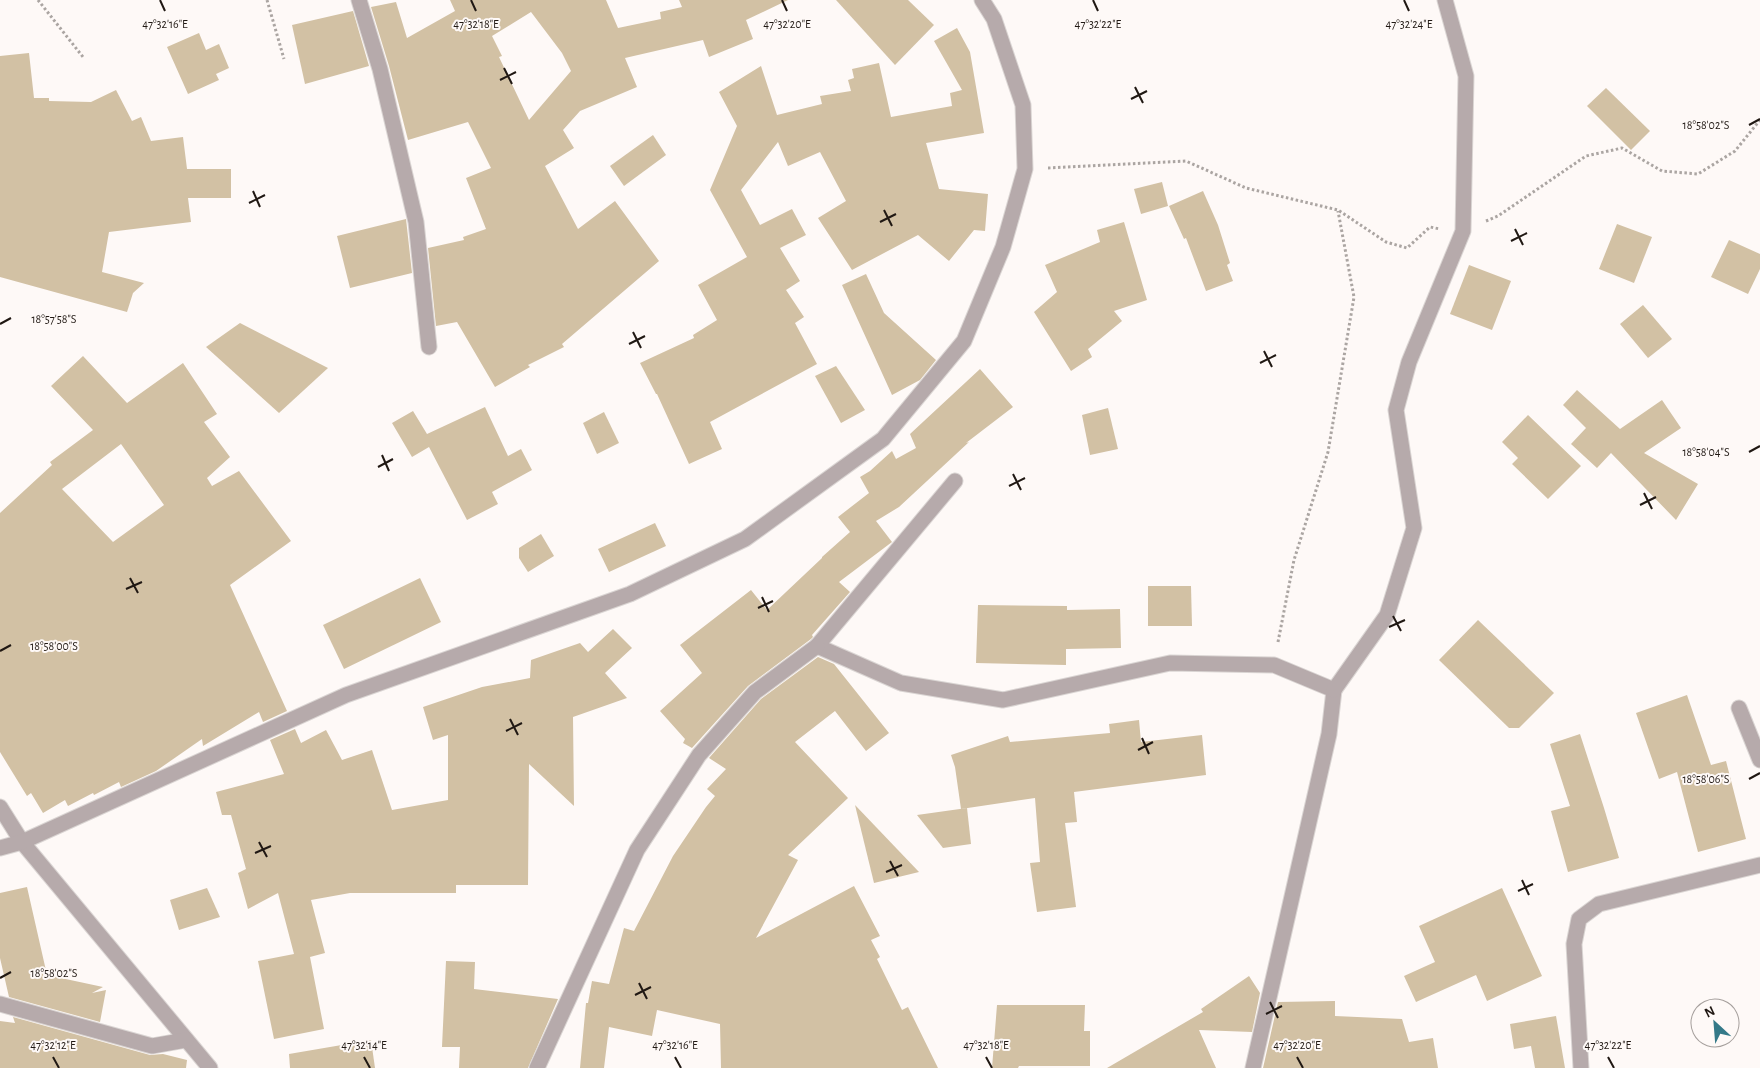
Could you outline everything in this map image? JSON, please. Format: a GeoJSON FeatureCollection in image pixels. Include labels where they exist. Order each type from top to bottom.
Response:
{"type":"FeatureCollection","features":[{"type":"Feature","properties":{"kind":"street"},"geometry":{"type":"LineString","coordinates":[[358,0],[380,69],[416,222],[428,347]]}},
{"type":"Feature","properties":{"kind":"street"},"geometry":{"type":"LineString","coordinates":[[0,848],[22,842],[346,694],[630,594],[745,539],[883,439],[964,340],[1003,247],[1025,169],[1023,105],[994,20],[982,0]]}},
{"type":"Feature","properties":{"kind":"street"},"geometry":{"type":"LineString","coordinates":[[1253,1068],[1329,734],[1334,690],[1387,615],[1414,528],[1396,410],[1408,362],[1463,231],[1466,76],[1445,0]]}},
{"type":"Feature","properties":{"kind":"street"},"geometry":{"type":"LineString","coordinates":[[537,1068],[637,850],[699,754],[756,692],[817,646],[955,481]]}},
{"type":"Feature","properties":{"kind":"street"},"geometry":{"type":"LineString","coordinates":[[817,646],[901,683],[1003,700],[1170,663],[1274,665],[1334,690]]}},
{"type":"Feature","properties":{"kind":"street"},"geometry":{"type":"LineString","coordinates":[[1739,708],[1760,760]]}},
{"type":"Feature","properties":{"kind":"street"},"geometry":{"type":"LineString","coordinates":[[0,807],[22,842],[210,1068]]}},
{"type":"Feature","properties":{"kind":"street"},"geometry":{"type":"LineString","coordinates":[[1581,1068],[1574,944],[1579,919],[1599,904],[1760,865]]}},
{"type":"Feature","properties":{"kind":"street"},"geometry":{"type":"LineString","coordinates":[[0,1004],[152,1046],[186,1040]]}},
{"type":"Feature","properties":{"kind":"path"},"geometry":{"type":"LineString","coordinates":[[38,0],[83,57]]}},
{"type":"Feature","properties":{"kind":"path"},"geometry":{"type":"LineString","coordinates":[[267,0],[284,59]]}},
{"type":"Feature","properties":{"kind":"path"},"geometry":{"type":"LineString","coordinates":[[1025,169],[1186,161],[1246,188],[1338,210],[1386,242],[1407,248],[1430,227],[1463,231],[1498,216],[1586,156],[1622,148],[1662,171],[1698,174],[1735,151],[1760,120]]}},
{"type":"Feature","properties":{"kind":"path"},"geometry":{"type":"LineString","coordinates":[[1274,665],[1294,560],[1328,452],[1354,297],[1338,210]]}},
{"type":"Feature","properties":{"kind":"building"},"geometry":{"type":"Polygon","coordinates":[[[450,0],[606,0],[618,28],[661,19],[660,12],[682,7],[679,0],[788,0],[746,20],[753,39],[709,57],[703,40],[625,58],[637,87],[580,111],[563,130],[574,148],[545,166],[578,229],[615,201],[659,261],[562,344],[564,347],[528,365],[530,367],[495,387],[457,322],[436,326],[428,248],[464,240],[463,237],[486,229],[466,178],[491,168],[468,122],[408,140],[389,66],[371,7],[396,2],[407,38],[455,11],[450,0]],[[531,12],[492,36],[502,56],[499,57],[529,120],[571,71],[562,53],[531,12]]]}},
{"type":"Feature","properties":{"kind":"building"},"geometry":{"type":"Polygon","coordinates":[[[836,0],[908,0],[934,25],[895,65],[836,0]]]}},
{"type":"Feature","properties":{"kind":"building"},"geometry":{"type":"Polygon","coordinates":[[[353,11],[369,66],[305,84],[292,25],[353,11]]]}},
{"type":"Feature","properties":{"kind":"building"},"geometry":{"type":"Polygon","coordinates":[[[957,28],[970,52],[984,133],[926,143],[939,189],[988,194],[985,231],[974,230],[949,261],[918,235],[852,270],[818,218],[846,201],[820,152],[788,166],[778,142],[741,190],[760,225],[792,209],[806,235],[780,248],[800,281],[786,290],[804,317],[795,323],[817,364],[710,422],[722,449],[689,464],[657,394],[640,363],[694,338],[693,335],[717,320],[698,285],[747,257],[710,190],[737,126],[719,92],[761,66],[777,115],[822,104],[820,96],[851,91],[848,80],[854,78],[852,69],[879,63],[891,117],[952,106],[950,93],[962,90],[934,41],[957,28]]]}},
{"type":"Feature","properties":{"kind":"building"},"geometry":{"type":"Polygon","coordinates":[[[199,33],[206,50],[219,44],[229,68],[216,74],[219,80],[188,94],[167,47],[199,33]]]}},
{"type":"Feature","properties":{"kind":"building"},"geometry":{"type":"Polygon","coordinates":[[[29,53],[34,98],[49,98],[49,101],[91,102],[116,90],[132,121],[141,117],[151,141],[183,137],[187,169],[231,169],[231,198],[188,198],[191,222],[109,232],[102,272],[144,283],[133,293],[127,312],[0,277],[0,56],[29,53]]]}},
{"type":"Feature","properties":{"kind":"building"},"geometry":{"type":"Polygon","coordinates":[[[1606,88],[1650,131],[1631,150],[1587,106],[1606,88]]]}},
{"type":"Feature","properties":{"kind":"building"},"geometry":{"type":"Polygon","coordinates":[[[653,135],[666,155],[624,186],[610,166],[653,135]]]}},
{"type":"Feature","properties":{"kind":"building"},"geometry":{"type":"Polygon","coordinates":[[[1162,182],[1168,206],[1141,214],[1134,189],[1162,182]]]}},
{"type":"Feature","properties":{"kind":"building"},"geometry":{"type":"Polygon","coordinates":[[[1203,191],[1218,225],[1230,263],[1227,265],[1233,281],[1206,291],[1186,238],[1184,239],[1169,206],[1203,191]]]}},
{"type":"Feature","properties":{"kind":"building"},"geometry":{"type":"Polygon","coordinates":[[[406,219],[412,273],[350,288],[337,236],[406,219]]]}},
{"type":"Feature","properties":{"kind":"building"},"geometry":{"type":"Polygon","coordinates":[[[1124,222],[1147,300],[1114,311],[1122,321],[1088,349],[1092,357],[1071,371],[1034,312],[1057,292],[1045,265],[1100,242],[1097,230],[1124,222]]]}},
{"type":"Feature","properties":{"kind":"building"},"geometry":{"type":"Polygon","coordinates":[[[1617,224],[1652,237],[1634,283],[1599,269],[1617,224]]]}},
{"type":"Feature","properties":{"kind":"building"},"geometry":{"type":"Polygon","coordinates":[[[1729,240],[1760,254],[1760,269],[1748,294],[1711,277],[1729,240]]]}},
{"type":"Feature","properties":{"kind":"building"},"geometry":{"type":"Polygon","coordinates":[[[1469,265],[1511,281],[1492,330],[1450,314],[1469,265]]]}},
{"type":"Feature","properties":{"kind":"building"},"geometry":{"type":"Polygon","coordinates":[[[866,274],[884,313],[936,360],[920,380],[892,395],[842,285],[866,274]]]}},
{"type":"Feature","properties":{"kind":"building"},"geometry":{"type":"Polygon","coordinates":[[[1643,305],[1672,339],[1648,358],[1620,324],[1643,305]]]}},
{"type":"Feature","properties":{"kind":"building"},"geometry":{"type":"Polygon","coordinates":[[[240,323],[328,368],[279,413],[206,347],[240,323]]]}},
{"type":"Feature","properties":{"kind":"building"},"geometry":{"type":"Polygon","coordinates":[[[83,356],[127,403],[183,363],[217,414],[204,422],[230,457],[207,478],[212,486],[239,471],[291,541],[230,585],[287,711],[263,722],[259,712],[203,746],[202,739],[156,771],[121,787],[119,782],[68,806],[65,800],[43,813],[31,793],[27,796],[0,752],[0,513],[52,465],[50,462],[93,430],[51,386],[83,356]],[[121,444],[62,489],[113,542],[164,505],[121,444]]]}},
{"type":"Feature","properties":{"kind":"building"},"geometry":{"type":"Polygon","coordinates":[[[836,366],[865,410],[841,423],[815,376],[836,366]]]}},
{"type":"Feature","properties":{"kind":"building"},"geometry":{"type":"Polygon","coordinates":[[[980,369],[1013,407],[966,443],[969,442],[899,507],[876,521],[892,542],[839,582],[850,592],[812,635],[813,637],[748,686],[692,748],[683,743],[685,739],[660,711],[702,673],[680,645],[751,590],[767,610],[850,532],[838,517],[869,493],[860,477],[870,471],[892,451],[896,459],[916,448],[910,434],[980,369]]]}},
{"type":"Feature","properties":{"kind":"building"},"geometry":{"type":"Polygon","coordinates":[[[1577,390],[1620,429],[1662,400],[1681,428],[1644,453],[1698,484],[1676,520],[1611,453],[1597,468],[1571,444],[1586,428],[1563,405],[1577,390]]]}},
{"type":"Feature","properties":{"kind":"building"},"geometry":{"type":"Polygon","coordinates":[[[485,407],[508,456],[521,449],[532,470],[492,492],[498,504],[467,520],[429,447],[412,457],[392,423],[413,411],[427,434],[485,407]]]}},
{"type":"Feature","properties":{"kind":"building"},"geometry":{"type":"Polygon","coordinates":[[[1108,408],[1118,449],[1090,455],[1082,415],[1108,408]]]}},
{"type":"Feature","properties":{"kind":"building"},"geometry":{"type":"Polygon","coordinates":[[[604,412],[619,443],[597,454],[583,423],[604,412]]]}},
{"type":"Feature","properties":{"kind":"building"},"geometry":{"type":"Polygon","coordinates":[[[1528,415],[1581,466],[1548,499],[1512,464],[1518,458],[1502,442],[1528,415]]]}},
{"type":"Feature","properties":{"kind":"building"},"geometry":{"type":"Polygon","coordinates":[[[655,523],[666,546],[609,572],[598,549],[655,523]]]}},
{"type":"Feature","properties":{"kind":"building"},"geometry":{"type":"Polygon","coordinates":[[[541,534],[554,556],[528,572],[519,558],[519,548],[541,534]]]}},
{"type":"Feature","properties":{"kind":"building"},"geometry":{"type":"Polygon","coordinates":[[[420,578],[441,622],[344,669],[323,625],[420,578]]]}},
{"type":"Feature","properties":{"kind":"building"},"geometry":{"type":"Polygon","coordinates":[[[1148,586],[1191,586],[1192,626],[1148,626],[1148,586]]]}},
{"type":"Feature","properties":{"kind":"building"},"geometry":{"type":"Polygon","coordinates":[[[978,605],[1067,606],[1067,610],[1120,609],[1121,648],[1066,649],[1066,665],[976,663],[978,605]]]}},
{"type":"Feature","properties":{"kind":"building"},"geometry":{"type":"Polygon","coordinates":[[[1478,620],[1554,693],[1519,728],[1509,728],[1439,660],[1478,620]]]}},
{"type":"Feature","properties":{"kind":"building"},"geometry":{"type":"Polygon","coordinates":[[[613,629],[632,648],[605,673],[627,698],[573,717],[574,806],[529,764],[528,885],[456,885],[456,893],[350,893],[311,900],[325,953],[310,957],[324,1029],[274,1039],[258,961],[294,954],[278,893],[248,909],[238,873],[246,869],[231,815],[222,815],[216,792],[284,774],[270,740],[295,729],[301,743],[326,730],[342,760],[372,750],[392,810],[448,800],[448,735],[433,740],[423,707],[482,687],[530,678],[531,660],[580,643],[588,652],[613,629]]]}},
{"type":"Feature","properties":{"kind":"building"},"geometry":{"type":"Polygon","coordinates":[[[818,657],[834,664],[889,733],[866,751],[835,711],[795,742],[848,798],[788,855],[798,860],[756,938],[854,886],[880,936],[871,940],[880,957],[877,959],[902,1010],[908,1007],[938,1068],[721,1068],[720,1024],[657,1010],[652,1036],[609,1027],[604,1068],[580,1068],[586,1003],[588,1003],[592,981],[609,984],[624,928],[634,931],[673,856],[715,796],[707,789],[726,769],[709,758],[761,699],[818,657]]]}},
{"type":"Feature","properties":{"kind":"building"},"geometry":{"type":"Polygon","coordinates":[[[1687,695],[1711,765],[1726,761],[1746,839],[1698,852],[1677,772],[1659,779],[1636,713],[1687,695]]]}},
{"type":"Feature","properties":{"kind":"building"},"geometry":{"type":"Polygon","coordinates":[[[1139,720],[1141,742],[1202,735],[1206,775],[1074,792],[1077,822],[1065,823],[1076,907],[1037,912],[1030,863],[1040,862],[1035,798],[961,809],[955,767],[951,755],[1008,736],[1010,742],[1110,733],[1109,724],[1139,720]]]}},
{"type":"Feature","properties":{"kind":"building"},"geometry":{"type":"Polygon","coordinates":[[[1580,734],[1619,858],[1568,872],[1551,811],[1570,806],[1550,744],[1580,734]]]}},
{"type":"Feature","properties":{"kind":"building"},"geometry":{"type":"Polygon","coordinates":[[[855,805],[919,872],[874,883],[855,805]]]}},
{"type":"Feature","properties":{"kind":"building"},"geometry":{"type":"Polygon","coordinates":[[[967,808],[971,844],[943,848],[917,815],[967,808]]]}},
{"type":"Feature","properties":{"kind":"building"},"geometry":{"type":"Polygon","coordinates":[[[27,887],[47,975],[103,987],[92,993],[106,990],[100,1022],[9,997],[0,958],[0,893],[27,887]]]}},
{"type":"Feature","properties":{"kind":"building"},"geometry":{"type":"Polygon","coordinates":[[[207,888],[220,917],[179,930],[170,900],[207,888]]]}},
{"type":"Feature","properties":{"kind":"building"},"geometry":{"type":"Polygon","coordinates":[[[1502,888],[1542,976],[1487,1001],[1476,975],[1416,1002],[1404,976],[1435,962],[1419,926],[1502,888]]]}},
{"type":"Feature","properties":{"kind":"building"},"geometry":{"type":"Polygon","coordinates":[[[446,961],[475,962],[474,989],[558,999],[528,1068],[459,1068],[460,1047],[442,1047],[446,961]]]}},
{"type":"Feature","properties":{"kind":"building"},"geometry":{"type":"Polygon","coordinates":[[[1249,976],[1260,993],[1252,1032],[1199,1030],[1216,1068],[1107,1068],[1203,1012],[1201,1009],[1249,976]]]}},
{"type":"Feature","properties":{"kind":"building"},"geometry":{"type":"Polygon","coordinates":[[[1335,1001],[1335,1016],[1402,1019],[1409,1042],[1433,1038],[1438,1068],[1263,1068],[1278,1002],[1335,1001]]]}},
{"type":"Feature","properties":{"kind":"building"},"geometry":{"type":"Polygon","coordinates":[[[997,1005],[1085,1005],[1084,1031],[1090,1031],[1090,1066],[992,1068],[997,1005]]]}},
{"type":"Feature","properties":{"kind":"building"},"geometry":{"type":"Polygon","coordinates":[[[1556,1016],[1565,1068],[1535,1068],[1531,1046],[1514,1049],[1510,1024],[1556,1016]]]}},
{"type":"Feature","properties":{"kind":"building"},"geometry":{"type":"Polygon","coordinates":[[[13,1017],[150,1055],[163,1054],[187,1060],[186,1068],[0,1068],[0,1021],[15,1023],[13,1017]]]}},
{"type":"Feature","properties":{"kind":"building"},"geometry":{"type":"Polygon","coordinates":[[[371,1040],[375,1068],[290,1068],[289,1054],[371,1040]]]}}]}
